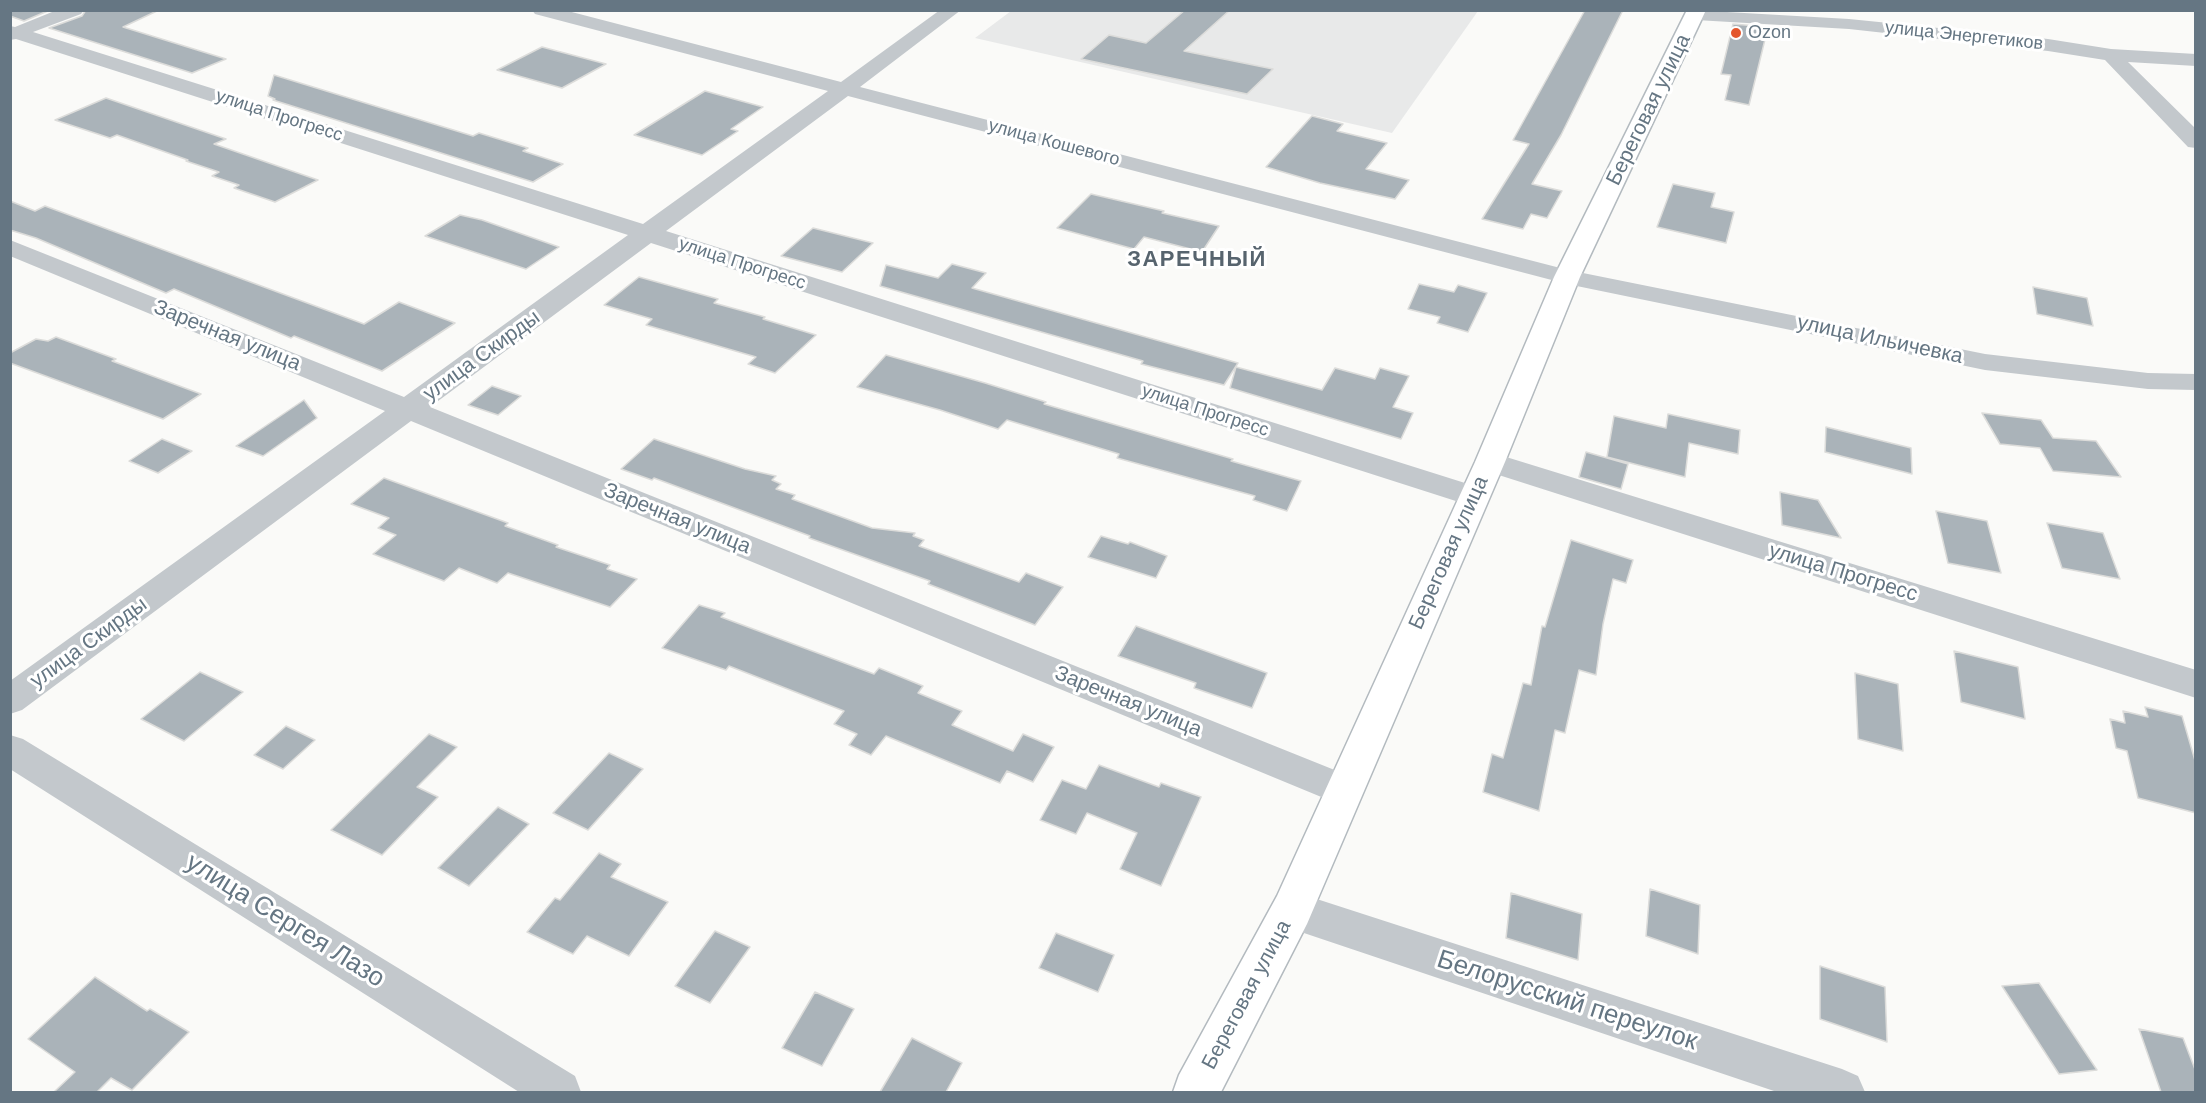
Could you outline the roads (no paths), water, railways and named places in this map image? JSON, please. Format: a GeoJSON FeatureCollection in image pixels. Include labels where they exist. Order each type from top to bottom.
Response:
{"type":"FeatureCollection","features":[{"type":"Feature","properties":{"kind":"main road","name":"Береговая улица"},"geometry":{"type":"LineString","coordinates":[[1196,1092],[1292,910],[1473,496],[1490,462],[1567,277],[1696,13]]}},
{"type":"Feature","properties":{"kind":"street"},"geometry":{"type":"LineString","coordinates":[[13,33],[75,10]]}},
{"type":"Feature","properties":{"kind":"street","name":"улица Кошевого"},"geometry":{"type":"LineString","coordinates":[[541,10],[1567,277]]}},
{"type":"Feature","properties":{"kind":"street","name":"улица Скирды"},"geometry":{"type":"LineString","coordinates":[[10,700],[952,10]]}},
{"type":"Feature","properties":{"kind":"street","name":"улица Энергетиков"},"geometry":{"type":"LineString","coordinates":[[1696,13],[1849,24],[2048,45],[2111,55],[2196,60]]}},
{"type":"Feature","properties":{"kind":"street","name":"улица Прогресс"},"geometry":{"type":"LineString","coordinates":[[13,33],[1473,496]]}},
{"type":"Feature","properties":{"kind":"street"},"geometry":{"type":"LineString","coordinates":[[2111,55],[2196,142]]}},
{"type":"Feature","properties":{"kind":"street","name":"Заречная улица"},"geometry":{"type":"LineString","coordinates":[[10,247],[1344,790]]}},
{"type":"Feature","properties":{"kind":"street","name":"улица Ильичевка"},"geometry":{"type":"LineString","coordinates":[[1567,277],[1985,362],[2148,381],[2196,382]]}},
{"type":"Feature","properties":{"kind":"street","name":"улица Прогресс"},"geometry":{"type":"LineString","coordinates":[[1490,462],[2196,684]]}},
{"type":"Feature","properties":{"kind":"street","name":"улица Сергея Лазо"},"geometry":{"type":"LineString","coordinates":[[10,750],[560,1092]]}},
{"type":"Feature","properties":{"kind":"street","name":"Белорусский переулок"},"geometry":{"type":"LineString","coordinates":[[1292,910],[1842,1092]]}},
{"type":"Feature","properties":{"kind":"place","name":"Ozon"},"geometry":{"type":"Point","coordinates":[1736,33]}},
{"type":"Feature","properties":{"kind":"district","name":"ЗАРЕЧНЫЙ"},"geometry":{"type":"Point","coordinates":[1197,260]}}]}
